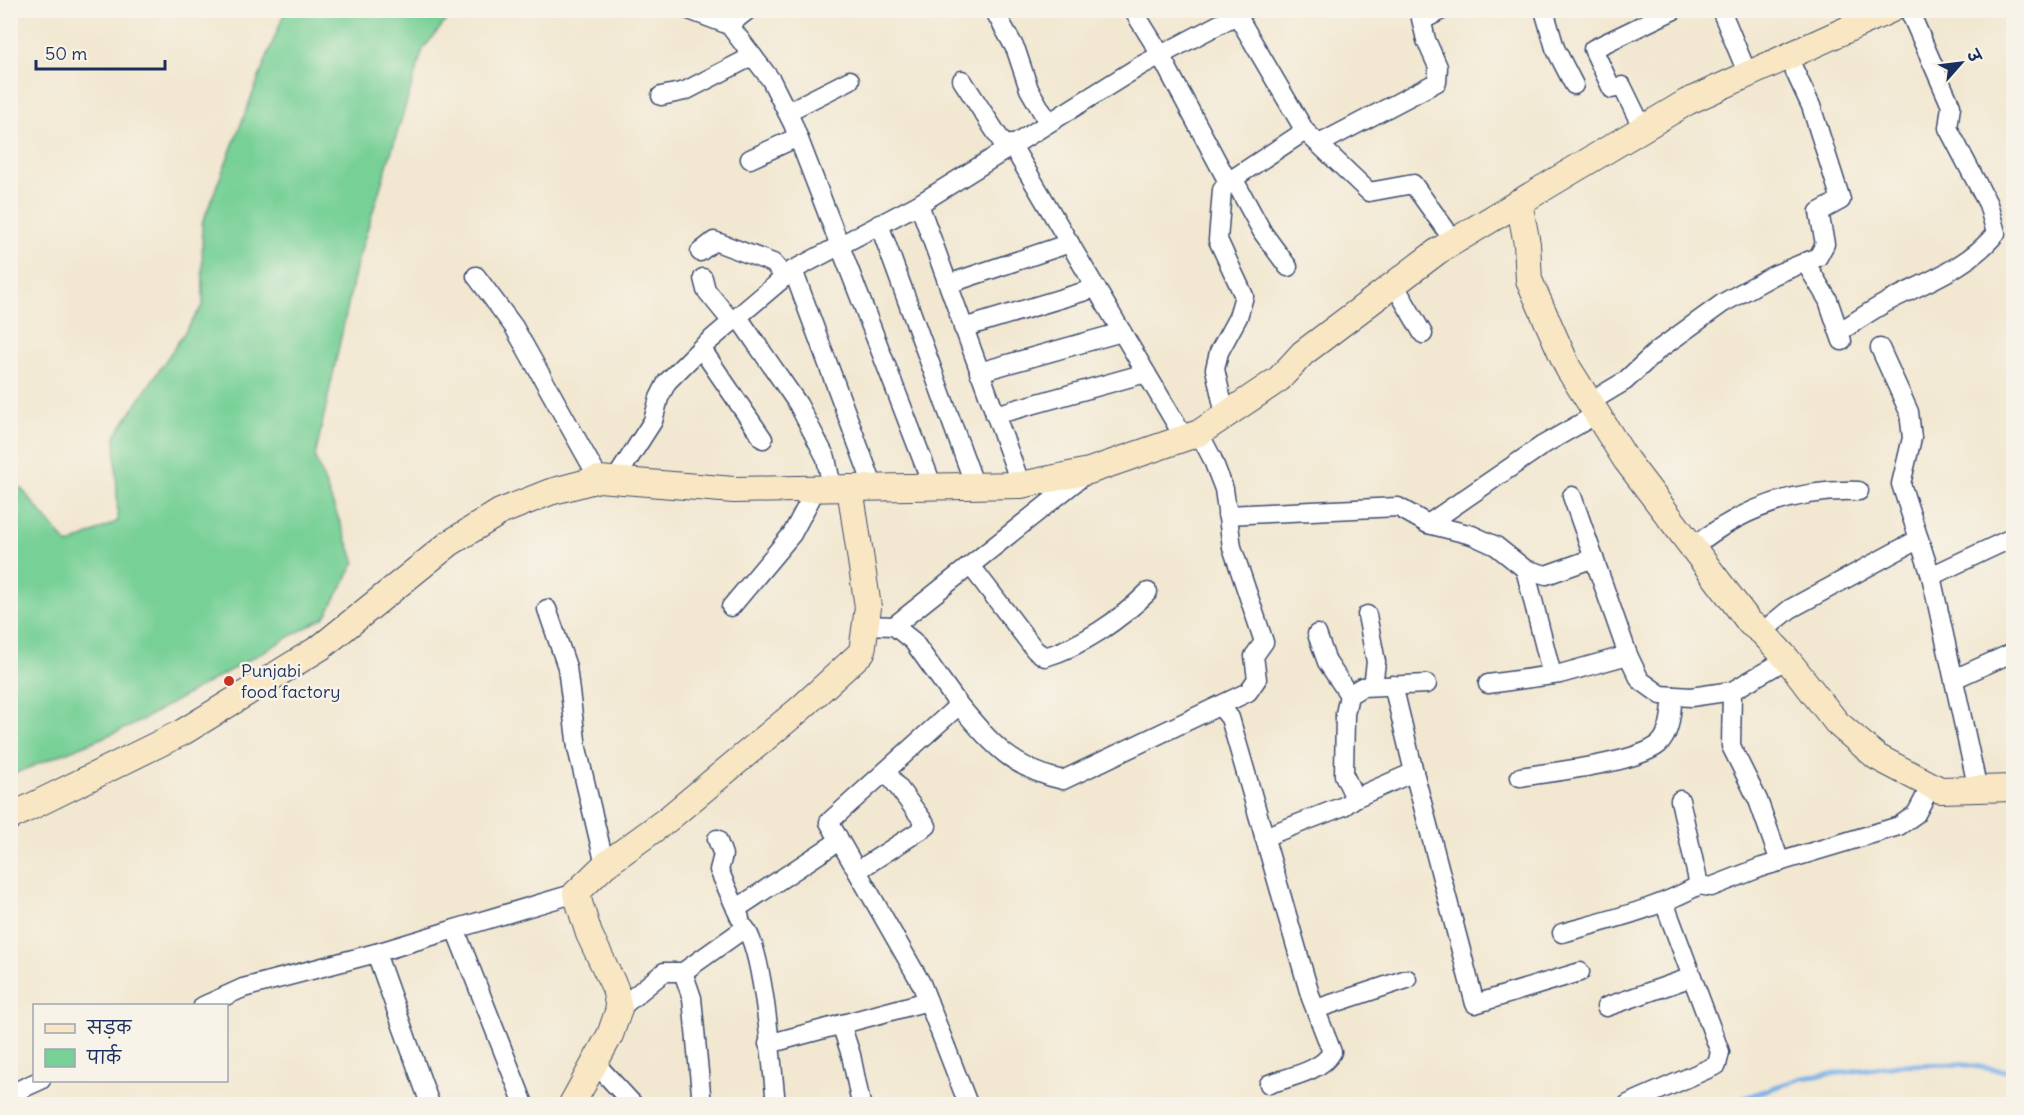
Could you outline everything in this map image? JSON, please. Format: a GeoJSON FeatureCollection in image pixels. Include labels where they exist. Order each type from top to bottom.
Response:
{"type":"FeatureCollection","features":[{"type":"Feature","properties":{"kind":"main road"},"geometry":{"type":"LineString","coordinates":[[10,817],[183,732],[321,647],[450,543],[500,512],[550,492],[607,479],[734,490],[1021,485],[1089,471],[1192,436],[1279,379],[1303,353],[1454,241],[1687,102],[1890,10]]}},
{"type":"Feature","properties":{"kind":"main road"},"geometry":{"type":"LineString","coordinates":[[1519,202],[1527,244],[1529,279],[1568,368],[1626,460],[1691,549],[1750,624],[1762,632],[1787,659],[1837,723],[1877,757],[1940,790],[2013,788]]}},
{"type":"Feature","properties":{"kind":"main road"},"geometry":{"type":"LineString","coordinates":[[572,1104],[610,1035],[620,1009],[615,988],[589,934],[576,893],[605,865],[669,819],[800,709],[862,652],[868,607],[843,488]]}},
{"type":"Feature","properties":{"kind":"street"},"geometry":{"type":"LineString","coordinates":[[689,10],[729,25],[771,80],[798,137],[933,487]]}},
{"type":"Feature","properties":{"kind":"street"},"geometry":{"type":"LineString","coordinates":[[729,25],[748,10]]}},
{"type":"Feature","properties":{"kind":"street"},"geometry":{"type":"LineString","coordinates":[[994,10],[1016,50],[1029,89],[1048,122]]}},
{"type":"Feature","properties":{"kind":"street"},"geometry":{"type":"LineString","coordinates":[[1133,10],[1231,180],[1263,233],[1288,267]]}},
{"type":"Feature","properties":{"kind":"street"},"geometry":{"type":"LineString","coordinates":[[1319,144],[1437,82],[1438,67],[1426,40],[1421,15],[1442,10]]}},
{"type":"Feature","properties":{"kind":"street"},"geometry":{"type":"LineString","coordinates":[[1545,10],[1556,48],[1574,85]]}},
{"type":"Feature","properties":{"kind":"street"},"geometry":{"type":"LineString","coordinates":[[1643,129],[1622,87],[1612,89],[1593,50],[1674,10]]}},
{"type":"Feature","properties":{"kind":"street"},"geometry":{"type":"LineString","coordinates":[[1721,10],[1748,75]]}},
{"type":"Feature","properties":{"kind":"street"},"geometry":{"type":"LineString","coordinates":[[1805,262],[1828,300],[1841,337],[1887,302],[1957,267],[1984,248],[1996,233],[1988,204],[1948,128],[1951,106],[1909,10]]}},
{"type":"Feature","properties":{"kind":"street"},"geometry":{"type":"LineString","coordinates":[[476,276],[514,327],[607,479],[653,421],[659,398],[668,382],[701,348],[789,273],[919,204],[1048,122],[1239,12],[1305,131],[1369,192],[1413,184],[1454,241]]}},
{"type":"Feature","properties":{"kind":"street"},"geometry":{"type":"LineString","coordinates":[[661,96],[685,91],[753,56]]}},
{"type":"Feature","properties":{"kind":"street"},"geometry":{"type":"LineString","coordinates":[[1428,524],[1594,408],[1658,350],[1723,303],[1774,275],[1818,257],[1825,244],[1819,212],[1841,200],[1811,106],[1788,57]]}},
{"type":"Feature","properties":{"kind":"street"},"geometry":{"type":"LineString","coordinates":[[787,112],[850,80]]}},
{"type":"Feature","properties":{"kind":"street"},"geometry":{"type":"LineString","coordinates":[[865,625],[894,626],[913,641],[959,705],[995,747],[1036,774],[1063,780],[1248,693],[1257,679],[1254,656],[1264,642],[1232,547],[1224,489],[1212,458],[1192,436],[1146,373],[1070,243],[1009,146],[962,80]]}},
{"type":"Feature","properties":{"kind":"street"},"geometry":{"type":"LineString","coordinates":[[1225,415],[1215,369],[1218,352],[1238,318],[1244,296],[1218,240],[1222,190],[1231,180],[1305,131]]}},
{"type":"Feature","properties":{"kind":"street"},"geometry":{"type":"LineString","coordinates":[[750,159],[798,137]]}},
{"type":"Feature","properties":{"kind":"street"},"geometry":{"type":"LineString","coordinates":[[919,204],[1021,485]]}},
{"type":"Feature","properties":{"kind":"street"},"geometry":{"type":"LineString","coordinates":[[879,224],[975,486]]}},
{"type":"Feature","properties":{"kind":"street"},"geometry":{"type":"LineString","coordinates":[[700,252],[714,241],[773,263],[789,273],[843,488]]}},
{"type":"Feature","properties":{"kind":"street"},"geometry":{"type":"LineString","coordinates":[[948,284],[1070,243]]}},
{"type":"Feature","properties":{"kind":"street"},"geometry":{"type":"LineString","coordinates":[[703,279],[706,290],[735,319],[798,404],[843,488]]}},
{"type":"Feature","properties":{"kind":"street"},"geometry":{"type":"LineString","coordinates":[[1394,284],[1423,334]]}},
{"type":"Feature","properties":{"kind":"street"},"geometry":{"type":"LineString","coordinates":[[963,328],[1096,288]]}},
{"type":"Feature","properties":{"kind":"street"},"geometry":{"type":"LineString","coordinates":[[980,372],[1122,332]]}},
{"type":"Feature","properties":{"kind":"street"},"geometry":{"type":"LineString","coordinates":[[701,348],[763,439]]}},
{"type":"Feature","properties":{"kind":"street"},"geometry":{"type":"LineString","coordinates":[[1880,348],[1909,411],[1912,438],[1901,484],[1931,576],[1978,790]]}},
{"type":"Feature","properties":{"kind":"street"},"geometry":{"type":"LineString","coordinates":[[995,415],[1146,373]]}},
{"type":"Feature","properties":{"kind":"street"},"geometry":{"type":"LineString","coordinates":[[894,626],[1089,471]]}},
{"type":"Feature","properties":{"kind":"street"},"geometry":{"type":"LineString","coordinates":[[731,607],[792,534],[843,488]]}},
{"type":"Feature","properties":{"kind":"street"},"geometry":{"type":"LineString","coordinates":[[1691,549],[1714,530],[1745,512],[1814,491],[1858,491]]}},
{"type":"Feature","properties":{"kind":"street"},"geometry":{"type":"LineString","coordinates":[[1572,496],[1628,655],[1640,680],[1661,695],[1691,697],[1732,691],[1787,659]]}},
{"type":"Feature","properties":{"kind":"street"},"geometry":{"type":"LineString","coordinates":[[1227,515],[1398,507],[1428,524],[1472,535],[1496,546],[1525,569],[1546,575],[1594,558]]}},
{"type":"Feature","properties":{"kind":"street"},"geometry":{"type":"LineString","coordinates":[[1931,576],[2013,537]]}},
{"type":"Feature","properties":{"kind":"street"},"geometry":{"type":"LineString","coordinates":[[1762,632],[1790,609],[1919,538]]}},
{"type":"Feature","properties":{"kind":"street"},"geometry":{"type":"LineString","coordinates":[[971,566],[1035,650],[1045,657],[1071,649],[1135,605],[1148,592]]}},
{"type":"Feature","properties":{"kind":"street"},"geometry":{"type":"LineString","coordinates":[[1525,569],[1552,675]]}},
{"type":"Feature","properties":{"kind":"street"},"geometry":{"type":"LineString","coordinates":[[547,609],[567,667],[577,748],[605,865]]}},
{"type":"Feature","properties":{"kind":"street"},"geometry":{"type":"LineString","coordinates":[[1367,615],[1376,662],[1373,686]]}},
{"type":"Feature","properties":{"kind":"street"},"geometry":{"type":"LineString","coordinates":[[1317,634],[1327,662],[1348,696],[1345,714],[1344,775],[1355,798]]}},
{"type":"Feature","properties":{"kind":"street"},"geometry":{"type":"LineString","coordinates":[[1954,679],[2013,652]]}},
{"type":"Feature","properties":{"kind":"street"},"geometry":{"type":"LineString","coordinates":[[1488,684],[1552,675],[1628,655]]}},
{"type":"Feature","properties":{"kind":"street"},"geometry":{"type":"LineString","coordinates":[[1348,696],[1362,687],[1427,684]]}},
{"type":"Feature","properties":{"kind":"street"},"geometry":{"type":"LineString","coordinates":[[1393,685],[1475,1004],[1580,972]]}},
{"type":"Feature","properties":{"kind":"street"},"geometry":{"type":"LineString","coordinates":[[1732,691],[1731,746],[1758,800],[1780,862]]}},
{"type":"Feature","properties":{"kind":"street"},"geometry":{"type":"LineString","coordinates":[[1520,777],[1637,755],[1660,744],[1669,725],[1673,696]]}},
{"type":"Feature","properties":{"kind":"street"},"geometry":{"type":"LineString","coordinates":[[959,705],[829,822],[921,983],[968,1104]]}},
{"type":"Feature","properties":{"kind":"street"},"geometry":{"type":"LineString","coordinates":[[1220,706],[1230,718],[1316,1009],[1332,1052],[1328,1060],[1269,1084]]}},
{"type":"Feature","properties":{"kind":"street"},"geometry":{"type":"LineString","coordinates":[[857,871],[927,826],[886,771]]}},
{"type":"Feature","properties":{"kind":"street"},"geometry":{"type":"LineString","coordinates":[[1264,837],[1344,806],[1355,798],[1414,772]]}},
{"type":"Feature","properties":{"kind":"street"},"geometry":{"type":"LineString","coordinates":[[1563,933],[1664,902],[1700,885],[1711,887],[1780,862],[1899,826],[1916,814],[1931,786]]}},
{"type":"Feature","properties":{"kind":"street"},"geometry":{"type":"LineString","coordinates":[[1680,800],[1700,885]]}},
{"type":"Feature","properties":{"kind":"street"},"geometry":{"type":"LineString","coordinates":[[736,909],[834,844],[838,837]]}},
{"type":"Feature","properties":{"kind":"street"},"geometry":{"type":"LineString","coordinates":[[717,839],[723,855],[719,870],[736,909],[751,935],[759,971],[776,1104]]}},
{"type":"Feature","properties":{"kind":"street"},"geometry":{"type":"LineString","coordinates":[[205,1004],[243,988],[376,953],[576,893]]}},
{"type":"Feature","properties":{"kind":"street"},"geometry":{"type":"LineString","coordinates":[[1628,1104],[1717,1065],[1720,1052],[1664,902]]}},
{"type":"Feature","properties":{"kind":"street"},"geometry":{"type":"LineString","coordinates":[[620,1009],[664,972],[683,972],[746,927]]}},
{"type":"Feature","properties":{"kind":"street"},"geometry":{"type":"LineString","coordinates":[[455,929],[524,1104]]}},
{"type":"Feature","properties":{"kind":"street"},"geometry":{"type":"LineString","coordinates":[[376,953],[430,1104]]}},
{"type":"Feature","properties":{"kind":"street"},"geometry":{"type":"LineString","coordinates":[[683,972],[692,998],[702,1104]]}},
{"type":"Feature","properties":{"kind":"street"},"geometry":{"type":"LineString","coordinates":[[1606,1007],[1692,977]]}},
{"type":"Feature","properties":{"kind":"street"},"geometry":{"type":"LineString","coordinates":[[1316,1009],[1407,979]]}},
{"type":"Feature","properties":{"kind":"street"},"geometry":{"type":"LineString","coordinates":[[768,1044],[928,1001]]}},
{"type":"Feature","properties":{"kind":"street"},"geometry":{"type":"LineString","coordinates":[[841,1024],[851,1055],[861,1104]]}},
{"type":"Feature","properties":{"kind":"street"},"geometry":{"type":"LineString","coordinates":[[594,1062],[633,1104]]}},
{"type":"Feature","properties":{"kind":"street"},"geometry":{"type":"LineString","coordinates":[[14,1093],[37,1082]]}},
{"type":"Feature","properties":{"kind":"green space"},"geometry":{"type":"Polygon","coordinates":[[[285,11],[454,11],[423,49],[357,263],[315,457],[355,562],[325,617],[131,726],[11,775],[11,476],[68,545],[118,521],[115,436],[203,305],[202,224],[285,11]]]}},
{"type":"Feature","properties":{"kind":"waterway"},"geometry":{"type":"LineString","coordinates":[[1726,1104],[1802,1078],[1898,1065],[1959,1064],[2014,1072]]}},
{"type":"Feature","properties":{"kind":"place","name":"Punjabi food factory"},"geometry":{"type":"Point","coordinates":[229,681]}}]}
